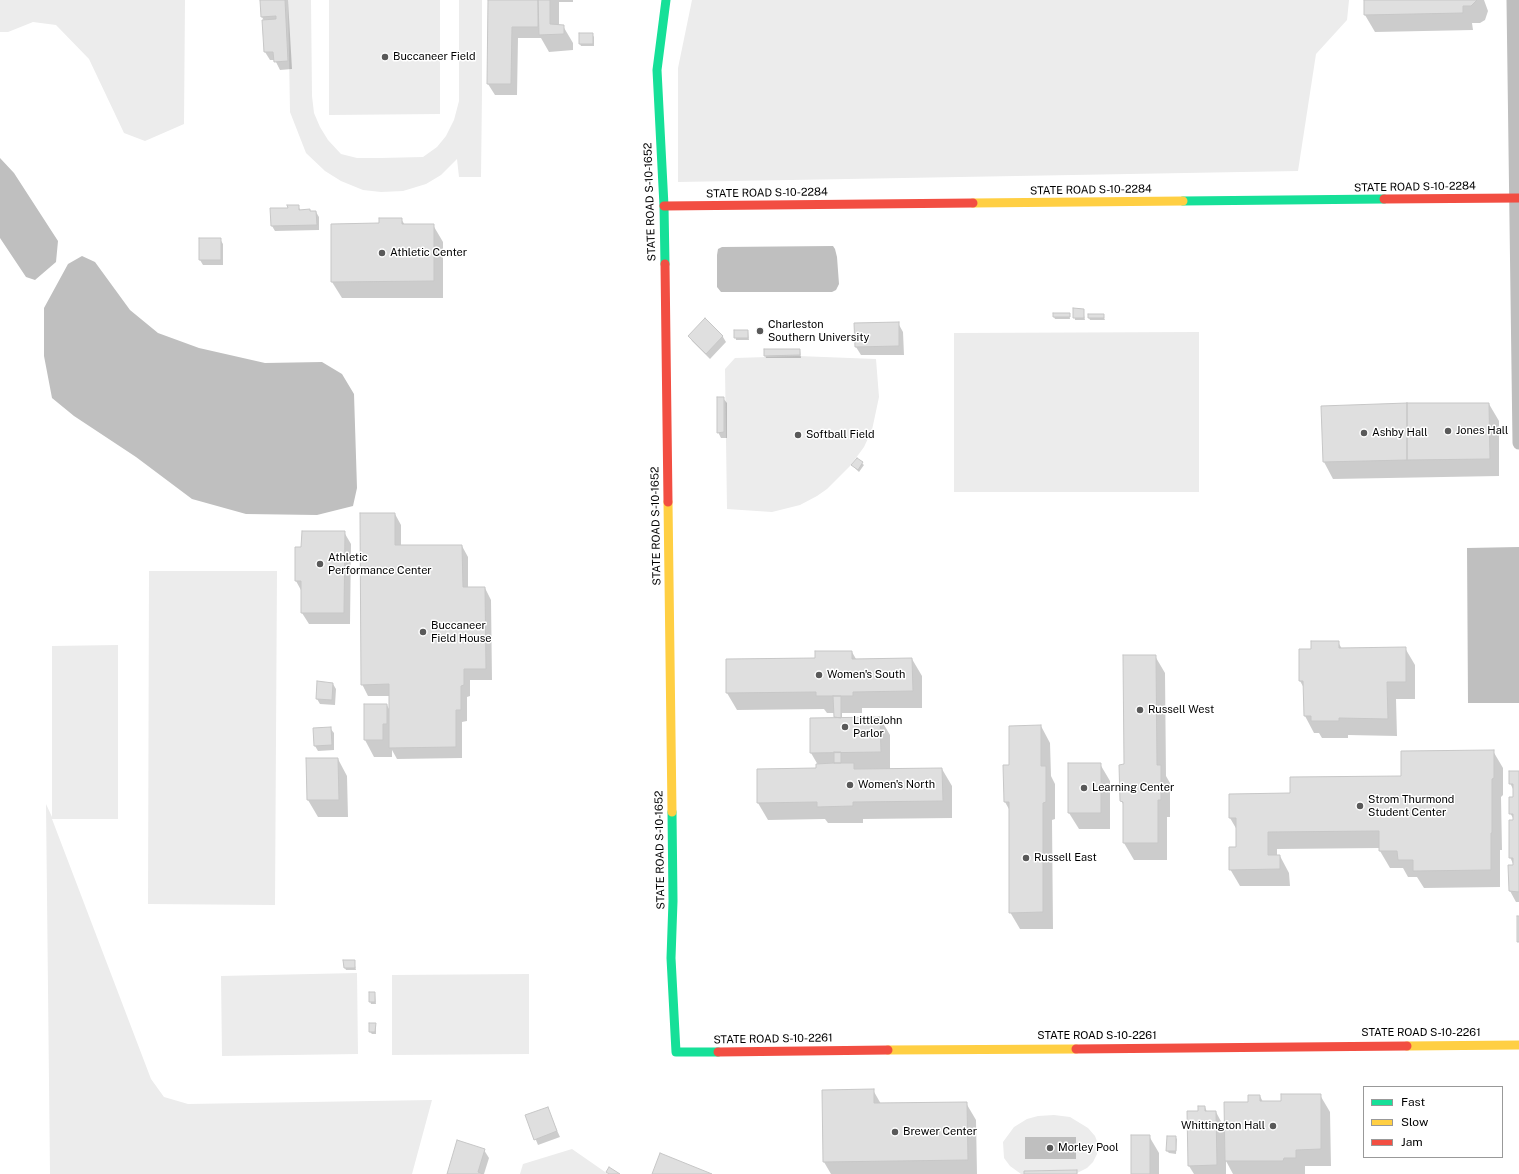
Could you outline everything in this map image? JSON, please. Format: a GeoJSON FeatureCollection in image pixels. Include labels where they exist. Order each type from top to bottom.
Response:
{"type":"FeatureCollection","features":[{"type":"Feature","properties":{"kind":"street","name":"STATE ROAD S-10-1652"},"geometry":{"type":"LineString","coordinates":[[666,0],[657,70],[664,206],[673,901],[672,958],[676,1052]]}},
{"type":"Feature","properties":{"kind":"street"},"geometry":{"type":"LineString","coordinates":[[1512,0],[1517,198],[1519,443]]}},
{"type":"Feature","properties":{"kind":"street","name":"STATE ROAD S-10-2284"},"geometry":{"type":"LineString","coordinates":[[664,206],[1517,198]]}},
{"type":"Feature","properties":{"kind":"street","name":"STATE ROAD S-10-2261"},"geometry":{"type":"LineString","coordinates":[[676,1052],[1519,1045]]}},
{"type":"Feature","properties":{"kind":"shaded area"},"geometry":{"type":"Polygon","coordinates":[[[0,0],[185,0],[184,124],[145,141],[124,133],[89,59],[56,25],[33,22],[8,32],[0,32],[0,0]]]}},
{"type":"Feature","properties":{"kind":"shaded area"},"geometry":{"type":"Polygon","coordinates":[[[288,0],[311,0],[312,96],[314,113],[320,127],[328,140],[341,154],[357,158],[381,158],[423,157],[437,147],[446,136],[454,120],[459,101],[459,0],[482,0],[481,177],[459,177],[457,159],[441,175],[426,184],[403,191],[381,192],[363,190],[341,181],[325,171],[306,153],[290,112],[288,0]]]}},
{"type":"Feature","properties":{"kind":"shaded area","name":"Buccaneer Field"},"geometry":{"type":"Polygon","coordinates":[[[329,0],[440,0],[440,114],[329,115],[329,0]]]}},
{"type":"Feature","properties":{"kind":"shaded area"},"geometry":{"type":"Polygon","coordinates":[[[692,0],[1349,0],[1347,20],[1316,54],[1298,171],[678,182],[678,68],[692,0]]]}},
{"type":"Feature","properties":{"kind":"shaded area"},"geometry":{"type":"Polygon","coordinates":[[[0,158],[14,173],[58,241],[56,262],[35,280],[26,277],[0,238],[0,158]]]}},
{"type":"Feature","properties":{"kind":"shaded area"},"geometry":{"type":"Polygon","coordinates":[[[833,246],[837,257],[839,284],[836,290],[832,292],[721,292],[717,287],[717,255],[718,249],[722,247],[833,246]]]}},
{"type":"Feature","properties":{"kind":"shaded area"},"geometry":{"type":"Polygon","coordinates":[[[82,256],[95,262],[130,310],[158,333],[199,348],[265,363],[322,362],[342,374],[354,394],[357,488],[353,506],[317,515],[246,514],[192,499],[136,457],[74,416],[52,398],[44,356],[44,308],[68,264],[82,256]]]}},
{"type":"Feature","properties":{"kind":"shaded area"},"geometry":{"type":"Polygon","coordinates":[[[1199,332],[1199,492],[954,492],[954,333],[1199,332]]]}},
{"type":"Feature","properties":{"kind":"shaded area","name":"Softball Field"},"geometry":{"type":"Polygon","coordinates":[[[798,356],[876,359],[879,397],[872,430],[864,447],[850,466],[827,489],[817,496],[800,505],[772,512],[727,509],[725,369],[735,358],[798,356]]]}},
{"type":"Feature","properties":{"kind":"shaded area"},"geometry":{"type":"Polygon","coordinates":[[[1519,547],[1519,703],[1468,703],[1467,548],[1519,547]]]}},
{"type":"Feature","properties":{"kind":"shaded area"},"geometry":{"type":"Polygon","coordinates":[[[149,571],[277,571],[275,905],[148,904],[149,571]]]}},
{"type":"Feature","properties":{"kind":"shaded area"},"geometry":{"type":"Polygon","coordinates":[[[118,645],[118,819],[52,819],[151,1079],[164,1097],[188,1104],[432,1100],[412,1174],[50,1174],[46,804],[52,817],[52,646],[118,645]]]}},
{"type":"Feature","properties":{"kind":"shaded area"},"geometry":{"type":"Polygon","coordinates":[[[357,973],[358,1054],[222,1056],[221,976],[357,973]]]}},
{"type":"Feature","properties":{"kind":"shaded area"},"geometry":{"type":"Polygon","coordinates":[[[529,974],[529,1054],[392,1055],[392,975],[529,974]]]}},
{"type":"Feature","properties":{"kind":"shaded area"},"geometry":{"type":"Polygon","coordinates":[[[1054,1115],[1070,1117],[1088,1128],[1095,1136],[1098,1144],[1097,1154],[1093,1162],[1087,1168],[1077,1173],[1077,1170],[1025,1171],[1024,1174],[1021,1174],[1010,1166],[1004,1158],[1003,1142],[1014,1127],[1027,1119],[1038,1116],[1054,1115]]]}},
{"type":"Feature","properties":{"kind":"shaded area","name":"Morley Pool"},"geometry":{"type":"Polygon","coordinates":[[[1025,1137],[1076,1137],[1076,1159],[1025,1159],[1025,1137]]]}},
{"type":"Feature","properties":{"kind":"shaded area"},"geometry":{"type":"Polygon","coordinates":[[[572,1149],[608,1174],[520,1174],[523,1164],[572,1149]]]}},
{"type":"Feature","properties":{"kind":"building"},"geometry":{"type":"Polygon","coordinates":[[[260,0],[285,0],[288,61],[274,62],[273,52],[264,52],[262,20],[276,19],[276,16],[261,17],[260,0]]]}},
{"type":"Feature","properties":{"kind":"building"},"geometry":{"type":"Polygon","coordinates":[[[488,0],[538,0],[538,27],[512,27],[511,84],[487,84],[488,0]]]}},
{"type":"Feature","properties":{"kind":"building"},"geometry":{"type":"Polygon","coordinates":[[[538,0],[550,0],[550,24],[564,25],[564,34],[539,35],[538,0]]]}},
{"type":"Feature","properties":{"kind":"building"},"geometry":{"type":"Polygon","coordinates":[[[1364,0],[1477,0],[1471,6],[1463,6],[1463,13],[1364,15],[1364,0]]]}},
{"type":"Feature","properties":{"kind":"building"},"geometry":{"type":"Polygon","coordinates":[[[579,33],[593,33],[593,44],[579,44],[579,33]]]}},
{"type":"Feature","properties":{"kind":"building"},"geometry":{"type":"Polygon","coordinates":[[[287,205],[299,205],[299,210],[310,209],[310,211],[316,211],[317,225],[271,226],[270,208],[288,208],[287,205]]]}},
{"type":"Feature","properties":{"kind":"building","name":"Athletic Center"},"geometry":{"type":"Polygon","coordinates":[[[379,218],[402,218],[402,224],[434,224],[434,281],[331,282],[331,224],[379,223],[379,218]]]}},
{"type":"Feature","properties":{"kind":"building"},"geometry":{"type":"Polygon","coordinates":[[[199,238],[221,238],[221,260],[199,260],[199,238]]]}},
{"type":"Feature","properties":{"kind":"building"},"geometry":{"type":"Polygon","coordinates":[[[1073,308],[1084,309],[1084,318],[1073,318],[1073,308]]]}},
{"type":"Feature","properties":{"kind":"building"},"geometry":{"type":"Polygon","coordinates":[[[1053,313],[1070,313],[1070,317],[1053,317],[1053,313]]]}},
{"type":"Feature","properties":{"kind":"building"},"geometry":{"type":"Polygon","coordinates":[[[1088,314],[1104,314],[1104,318],[1088,318],[1088,314]]]}},
{"type":"Feature","properties":{"kind":"building"},"geometry":{"type":"Polygon","coordinates":[[[705,318],[723,336],[706,354],[688,336],[705,318]]]}},
{"type":"Feature","properties":{"kind":"building"},"geometry":{"type":"Polygon","coordinates":[[[899,322],[899,346],[855,347],[854,323],[899,322]]]}},
{"type":"Feature","properties":{"kind":"building"},"geometry":{"type":"Polygon","coordinates":[[[734,330],[748,330],[748,338],[734,338],[734,330]]]}},
{"type":"Feature","properties":{"kind":"building"},"geometry":{"type":"Polygon","coordinates":[[[764,349],[800,349],[800,355],[764,356],[764,349]]]}},
{"type":"Feature","properties":{"kind":"building"},"geometry":{"type":"Polygon","coordinates":[[[717,397],[724,397],[724,432],[717,433],[717,397]]]}},
{"type":"Feature","properties":{"kind":"building","name":"Ashby Hall"},"geometry":{"type":"Polygon","coordinates":[[[1407,403],[1407,460],[1323,462],[1321,406],[1407,403]]]}},
{"type":"Feature","properties":{"kind":"building","name":"Jones Hall"},"geometry":{"type":"Polygon","coordinates":[[[1407,403],[1489,403],[1490,459],[1407,460],[1407,403]]]}},
{"type":"Feature","properties":{"kind":"building"},"geometry":{"type":"Polygon","coordinates":[[[857,458],[863,462],[858,470],[851,465],[857,458]]]}},
{"type":"Feature","properties":{"kind":"building","name":"Buccaneer Field House"},"geometry":{"type":"Polygon","coordinates":[[[360,513],[395,513],[395,545],[462,545],[463,587],[485,587],[486,669],[464,669],[464,685],[461,686],[461,710],[456,710],[456,747],[389,748],[389,684],[361,685],[360,513]]]}},
{"type":"Feature","properties":{"kind":"building","name":"Athletic Performance Center"},"geometry":{"type":"Polygon","coordinates":[[[302,531],[345,531],[344,613],[301,613],[301,581],[295,581],[295,547],[301,547],[302,531]]]}},
{"type":"Feature","properties":{"kind":"building"},"geometry":{"type":"Polygon","coordinates":[[[1311,641],[1339,641],[1339,648],[1406,647],[1406,682],[1387,682],[1388,719],[1339,718],[1339,721],[1311,721],[1311,716],[1304,716],[1303,681],[1299,681],[1299,649],[1311,649],[1311,641]]]}},
{"type":"Feature","properties":{"kind":"building","name":"Women's South"},"geometry":{"type":"Polygon","coordinates":[[[815,651],[852,651],[852,659],[912,658],[913,691],[853,692],[853,696],[816,696],[816,692],[726,693],[726,659],[815,658],[815,651]]]}},
{"type":"Feature","properties":{"kind":"building","name":"Russell West"},"geometry":{"type":"Polygon","coordinates":[[[1123,655],[1156,655],[1157,765],[1161,765],[1161,800],[1158,800],[1158,843],[1123,843],[1123,802],[1120,801],[1119,765],[1124,764],[1123,655]]]}},
{"type":"Feature","properties":{"kind":"building"},"geometry":{"type":"Polygon","coordinates":[[[317,681],[333,683],[332,700],[316,699],[317,681]]]}},
{"type":"Feature","properties":{"kind":"building"},"geometry":{"type":"Polygon","coordinates":[[[833,696],[841,696],[841,718],[834,717],[833,696]]]}},
{"type":"Feature","properties":{"kind":"building"},"geometry":{"type":"Polygon","coordinates":[[[364,704],[387,704],[387,724],[383,724],[383,740],[364,740],[364,704]]]}},
{"type":"Feature","properties":{"kind":"building","name":"LittleJohn Parlor"},"geometry":{"type":"Polygon","coordinates":[[[880,717],[881,752],[810,753],[810,718],[880,717]]]}},
{"type":"Feature","properties":{"kind":"building","name":"Russell East"},"geometry":{"type":"Polygon","coordinates":[[[1041,725],[1041,766],[1046,766],[1046,802],[1043,803],[1043,912],[1009,913],[1009,802],[1004,802],[1003,765],[1009,765],[1009,726],[1041,725]]]}},
{"type":"Feature","properties":{"kind":"building"},"geometry":{"type":"Polygon","coordinates":[[[331,727],[332,745],[314,746],[313,728],[331,727]]]}},
{"type":"Feature","properties":{"kind":"building","name":"Strom Thurmond Student Center"},"geometry":{"type":"Polygon","coordinates":[[[1494,750],[1494,778],[1492,779],[1491,870],[1413,871],[1413,860],[1398,860],[1397,851],[1379,851],[1379,831],[1268,832],[1268,855],[1280,855],[1280,869],[1229,870],[1229,847],[1236,847],[1236,818],[1229,818],[1229,794],[1290,793],[1290,777],[1401,776],[1401,751],[1494,750]]]}},
{"type":"Feature","properties":{"kind":"building"},"geometry":{"type":"Polygon","coordinates":[[[834,752],[841,752],[841,763],[834,763],[834,752]]]}},
{"type":"Feature","properties":{"kind":"building"},"geometry":{"type":"Polygon","coordinates":[[[306,758],[338,758],[339,800],[307,800],[306,758]]]}},
{"type":"Feature","properties":{"kind":"building","name":"Women's North"},"geometry":{"type":"Polygon","coordinates":[[[854,763],[854,769],[942,768],[943,801],[853,802],[853,806],[817,807],[817,802],[757,803],[757,769],[816,768],[816,764],[854,763]]]}},
{"type":"Feature","properties":{"kind":"building","name":"Learning Center"},"geometry":{"type":"Polygon","coordinates":[[[1068,763],[1101,763],[1101,813],[1068,813],[1068,763]]]}},
{"type":"Feature","properties":{"kind":"building"},"geometry":{"type":"Polygon","coordinates":[[[1509,771],[1519,771],[1519,892],[1509,891],[1508,865],[1513,865],[1513,858],[1509,858],[1509,820],[1513,820],[1513,814],[1509,814],[1509,797],[1513,797],[1513,784],[1509,784],[1509,771]]]}},
{"type":"Feature","properties":{"kind":"building"},"geometry":{"type":"Polygon","coordinates":[[[1517,916],[1519,916],[1519,942],[1517,942],[1517,916]]]}},
{"type":"Feature","properties":{"kind":"building"},"geometry":{"type":"Polygon","coordinates":[[[343,960],[355,960],[355,968],[344,968],[343,960]]]}},
{"type":"Feature","properties":{"kind":"building"},"geometry":{"type":"Polygon","coordinates":[[[369,992],[375,992],[375,1002],[369,1002],[369,992]]]}},
{"type":"Feature","properties":{"kind":"building"},"geometry":{"type":"Polygon","coordinates":[[[369,1023],[376,1023],[375,1032],[369,1032],[369,1023]]]}},
{"type":"Feature","properties":{"kind":"building","name":"Brewer Center"},"geometry":{"type":"Polygon","coordinates":[[[874,1089],[874,1103],[967,1102],[968,1160],[823,1162],[822,1090],[874,1089]]]}},
{"type":"Feature","properties":{"kind":"building","name":"Whittington Hall"},"geometry":{"type":"Polygon","coordinates":[[[1281,1094],[1321,1094],[1321,1149],[1296,1150],[1296,1158],[1284,1158],[1283,1161],[1225,1161],[1224,1102],[1248,1102],[1248,1095],[1260,1095],[1260,1101],[1281,1101],[1281,1094]]]}},
{"type":"Feature","properties":{"kind":"building"},"geometry":{"type":"Polygon","coordinates":[[[1198,1106],[1205,1106],[1205,1111],[1216,1111],[1217,1165],[1188,1166],[1187,1111],[1198,1111],[1198,1106]]]}},
{"type":"Feature","properties":{"kind":"building"},"geometry":{"type":"Polygon","coordinates":[[[548,1107],[557,1131],[534,1140],[525,1115],[548,1107]]]}},
{"type":"Feature","properties":{"kind":"building"},"geometry":{"type":"Polygon","coordinates":[[[1131,1135],[1150,1135],[1150,1174],[1131,1174],[1131,1135]]]}},
{"type":"Feature","properties":{"kind":"building"},"geometry":{"type":"Polygon","coordinates":[[[1167,1136],[1176,1136],[1176,1151],[1166,1151],[1167,1136]]]}},
{"type":"Feature","properties":{"kind":"building"},"geometry":{"type":"Polygon","coordinates":[[[457,1140],[485,1149],[478,1172],[483,1174],[447,1174],[457,1140]]]}},
{"type":"Feature","properties":{"kind":"building"},"geometry":{"type":"Polygon","coordinates":[[[660,1153],[712,1174],[652,1174],[660,1153]]]}},
{"type":"Feature","properties":{"kind":"building"},"geometry":{"type":"Polygon","coordinates":[[[609,1167],[620,1174],[609,1174],[606,1172],[609,1167]]]}},
{"type":"Feature","properties":{"kind":"building"},"geometry":{"type":"Polygon","coordinates":[[[1077,1170],[1077,1174],[1024,1174],[1024,1171],[1077,1170]]]}},
{"type":"Feature","properties":{"kind":"traffic: fast"},"geometry":{"type":"LineString","coordinates":[[665,264],[664,206],[657,70],[666,0]]}},
{"type":"Feature","properties":{"kind":"traffic: fast"},"geometry":{"type":"LineString","coordinates":[[1183,201],[1384,199]]}},
{"type":"Feature","properties":{"kind":"traffic: fast"},"geometry":{"type":"LineString","coordinates":[[672,812],[673,901],[671,958],[676,1052],[718,1052]]}},
{"type":"Feature","properties":{"kind":"traffic: slow"},"geometry":{"type":"LineString","coordinates":[[973,203],[1183,201]]}},
{"type":"Feature","properties":{"kind":"traffic: slow"},"geometry":{"type":"LineString","coordinates":[[668,502],[672,812]]}},
{"type":"Feature","properties":{"kind":"traffic: slow"},"geometry":{"type":"LineString","coordinates":[[1407,1046],[1519,1045]]}},
{"type":"Feature","properties":{"kind":"traffic: slow"},"geometry":{"type":"LineString","coordinates":[[888,1050],[1076,1049]]}},
{"type":"Feature","properties":{"kind":"traffic: jam"},"geometry":{"type":"LineString","coordinates":[[1384,199],[1519,198]]}},
{"type":"Feature","properties":{"kind":"traffic: jam"},"geometry":{"type":"LineString","coordinates":[[664,206],[973,203]]}},
{"type":"Feature","properties":{"kind":"traffic: jam"},"geometry":{"type":"LineString","coordinates":[[665,264],[668,502]]}},
{"type":"Feature","properties":{"kind":"traffic: jam"},"geometry":{"type":"LineString","coordinates":[[1076,1049],[1407,1046]]}},
{"type":"Feature","properties":{"kind":"traffic: jam"},"geometry":{"type":"LineString","coordinates":[[718,1052],[888,1050]]}},
{"type":"Feature","properties":{"kind":"place","name":"Buccaneer Field"},"geometry":{"type":"Point","coordinates":[385,57]}},
{"type":"Feature","properties":{"kind":"place","name":"Athletic Center"},"geometry":{"type":"Point","coordinates":[382,253]}},
{"type":"Feature","properties":{"kind":"place","name":"Charleston Southern University"},"geometry":{"type":"Point","coordinates":[760,331]}},
{"type":"Feature","properties":{"kind":"place","name":"Jones Hall"},"geometry":{"type":"Point","coordinates":[1448,431]}},
{"type":"Feature","properties":{"kind":"place","name":"Ashby Hall"},"geometry":{"type":"Point","coordinates":[1364,433]}},
{"type":"Feature","properties":{"kind":"place","name":"Softball Field"},"geometry":{"type":"Point","coordinates":[798,435]}},
{"type":"Feature","properties":{"kind":"place","name":"Athletic Performance Center"},"geometry":{"type":"Point","coordinates":[320,564]}},
{"type":"Feature","properties":{"kind":"place","name":"Buccaneer Field House"},"geometry":{"type":"Point","coordinates":[423,632]}},
{"type":"Feature","properties":{"kind":"place","name":"Women's South"},"geometry":{"type":"Point","coordinates":[819,675]}},
{"type":"Feature","properties":{"kind":"place","name":"Russell West"},"geometry":{"type":"Point","coordinates":[1140,710]}},
{"type":"Feature","properties":{"kind":"place","name":"LittleJohn Parlor"},"geometry":{"type":"Point","coordinates":[845,727]}},
{"type":"Feature","properties":{"kind":"place","name":"Women's North"},"geometry":{"type":"Point","coordinates":[850,785]}},
{"type":"Feature","properties":{"kind":"place","name":"Learning Center"},"geometry":{"type":"Point","coordinates":[1084,788]}},
{"type":"Feature","properties":{"kind":"place","name":"Strom Thurmond Student Center"},"geometry":{"type":"Point","coordinates":[1360,806]}},
{"type":"Feature","properties":{"kind":"place","name":"Russell East"},"geometry":{"type":"Point","coordinates":[1026,858]}},
{"type":"Feature","properties":{"kind":"place","name":"Whittington Hall"},"geometry":{"type":"Point","coordinates":[1273,1126]}},
{"type":"Feature","properties":{"kind":"place","name":"Brewer Center"},"geometry":{"type":"Point","coordinates":[895,1132]}},
{"type":"Feature","properties":{"kind":"place","name":"Morley Pool"},"geometry":{"type":"Point","coordinates":[1050,1148]}}]}
